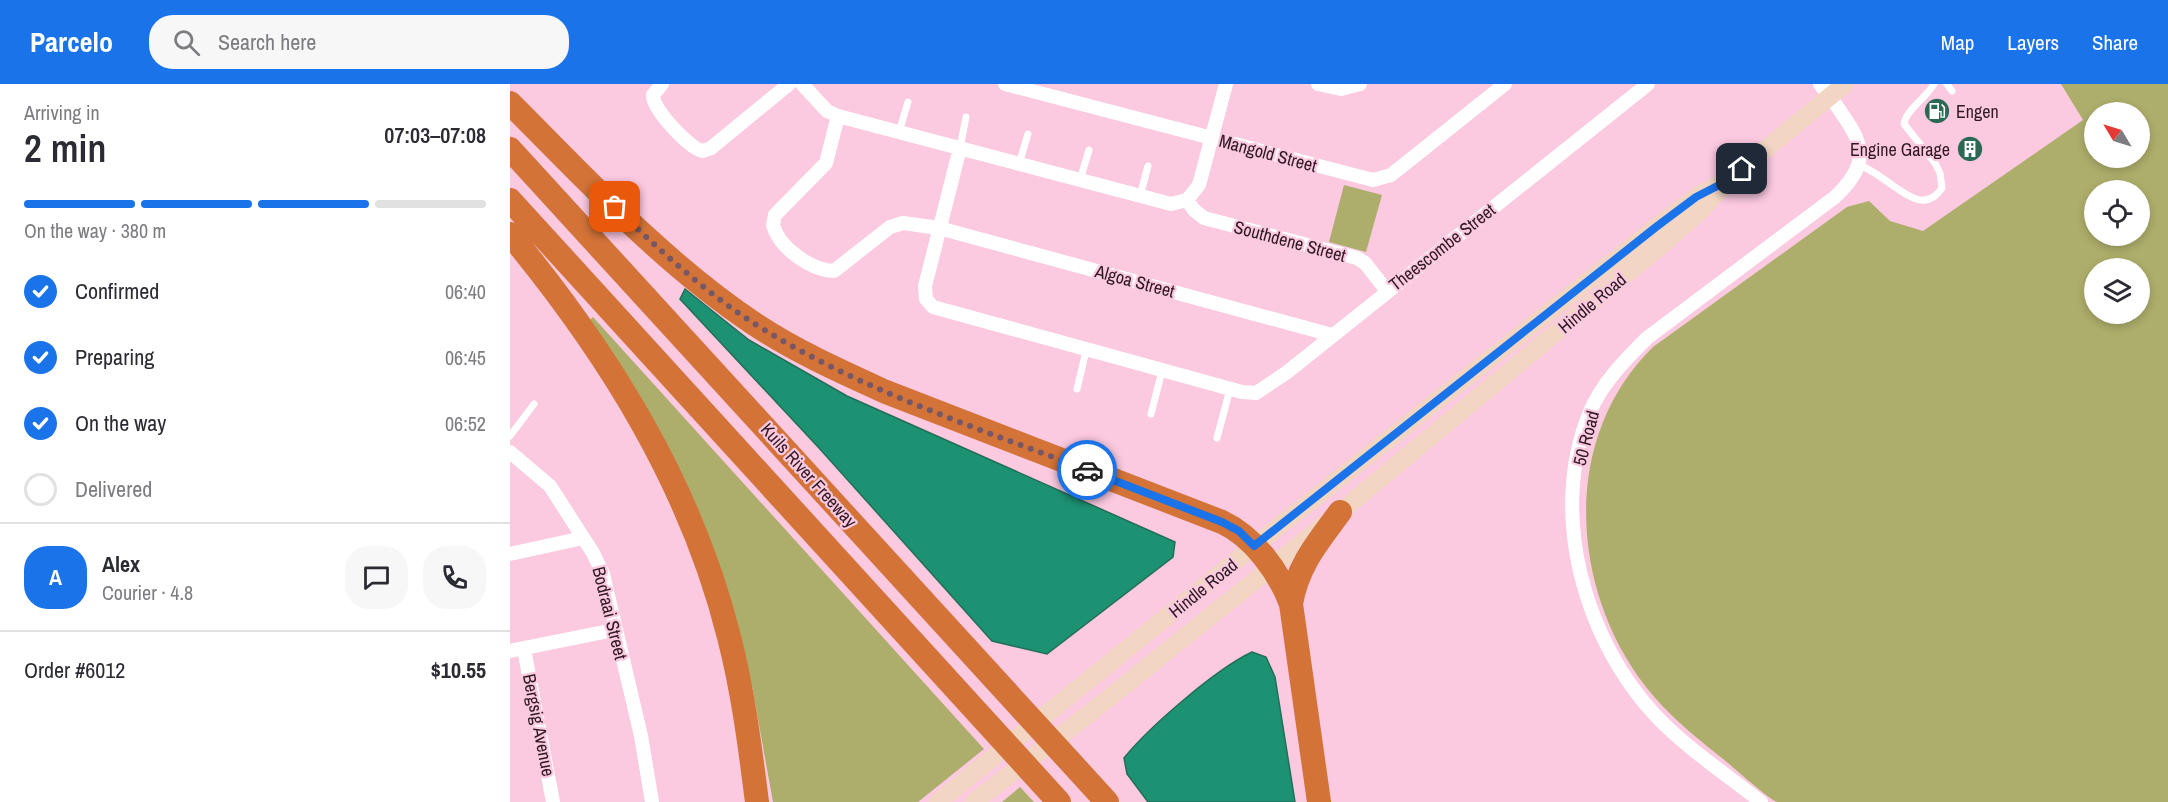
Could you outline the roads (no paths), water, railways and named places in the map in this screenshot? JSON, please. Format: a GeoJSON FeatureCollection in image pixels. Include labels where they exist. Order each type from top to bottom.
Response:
{"type":"FeatureCollection","features":[{"type":"Feature","properties":{"kind":"highway"},"geometry":{"type":"LineString","coordinates":[[510,103],[656,247],[690,277],[758,326],[835,369],[886,392],[1222,522],[1239,531],[1254,546],[1284,586],[1291,604],[1319,802]]}},
{"type":"Feature","properties":{"kind":"highway","name":"Kuils River Freeway"},"geometry":{"type":"LineString","coordinates":[[510,149],[1107,802]]}},
{"type":"Feature","properties":{"kind":"highway","name":"Kuils River Freeway"},"geometry":{"type":"LineString","coordinates":[[510,200],[1059,802]]}},
{"type":"Feature","properties":{"kind":"highway"},"geometry":{"type":"LineString","coordinates":[[510,234],[561,299],[618,379],[662,457],[680,497],[711,575],[729,637],[744,706],[757,802]]}},
{"type":"Feature","properties":{"kind":"highway"},"geometry":{"type":"LineString","coordinates":[[1291,604],[1294,583],[1302,565],[1340,512]]}},
{"type":"Feature","properties":{"kind":"main road","name":"Hindle Road"},"geometry":{"type":"LineString","coordinates":[[981,797],[1094,710],[1340,512],[1664,243],[1704,208],[1727,181],[1825,90],[1845,84]]}},
{"type":"Feature","properties":{"kind":"main road","name":"Hindle Road"},"geometry":{"type":"LineString","coordinates":[[938,802],[1254,546],[1664,221],[1696,197],[1727,181]]}},
{"type":"Feature","properties":{"kind":"street"},"geometry":{"type":"LineString","coordinates":[[662,84],[653,95],[655,105],[689,145],[703,151],[711,148],[789,84]]}},
{"type":"Feature","properties":{"kind":"street"},"geometry":{"type":"LineString","coordinates":[[802,84],[827,111],[838,116],[1171,204],[1187,200],[1199,184],[1226,84]]}},
{"type":"Feature","properties":{"kind":"street","name":"Mangold Street"},"geometry":{"type":"LineString","coordinates":[[1005,84],[1379,180],[1391,175],[1505,84]]}},
{"type":"Feature","properties":{"kind":"street"},"geometry":{"type":"LineString","coordinates":[[1318,84],[1341,89],[1360,84]]}},
{"type":"Feature","properties":{"kind":"street","name":"Theescombe Street"},"geometry":{"type":"LineString","coordinates":[[960,148],[925,286],[926,299],[933,307],[1086,351],[1250,393],[1265,388],[1648,84]]}},
{"type":"Feature","properties":{"kind":"street"},"geometry":{"type":"LineString","coordinates":[[1825,90],[1856,137],[1860,150],[1860,165]]}},
{"type":"Feature","properties":{"kind":"street","name":"Algoa Street"},"geometry":{"type":"LineString","coordinates":[[838,116],[826,163],[775,215],[775,230],[792,252],[821,269],[834,271],[890,226],[903,223],[939,228],[1332,335]]}},
{"type":"Feature","properties":{"kind":"street","name":"50 Road"},"geometry":{"type":"LineString","coordinates":[[1761,802],[1660,720],[1626,679],[1610,652],[1591,613],[1575,542],[1572,516],[1580,446],[1589,412],[1608,380],[1631,353],[1677,315],[1835,197],[1855,176],[1860,165]]}},
{"type":"Feature","properties":{"kind":"street","name":"Southdene Street"},"geometry":{"type":"LineString","coordinates":[[1187,200],[1204,218],[1360,260],[1387,291]]}},
{"type":"Feature","properties":{"kind":"street","name":"Bodraai Street"},"geometry":{"type":"LineString","coordinates":[[510,452],[550,486],[603,574],[614,630],[641,736],[652,802]]}},
{"type":"Feature","properties":{"kind":"street"},"geometry":{"type":"LineString","coordinates":[[510,554],[583,538]]}},
{"type":"Feature","properties":{"kind":"street"},"geometry":{"type":"LineString","coordinates":[[510,651],[614,630]]}},
{"type":"Feature","properties":{"kind":"street","name":"Bergsig Avenue"},"geometry":{"type":"LineString","coordinates":[[524,649],[553,802]]}},
{"type":"Feature","properties":{"kind":"lane"},"geometry":{"type":"LineString","coordinates":[[1860,165],[1908,197],[1932,199],[1938,194],[1943,183],[1935,163],[1906,129],[1904,121],[1934,84]]}},
{"type":"Feature","properties":{"kind":"lane"},"geometry":{"type":"LineString","coordinates":[[1947,84],[1952,91]]}},
{"type":"Feature","properties":{"kind":"lane"},"geometry":{"type":"LineString","coordinates":[[899,132],[908,102]]}},
{"type":"Feature","properties":{"kind":"lane"},"geometry":{"type":"LineString","coordinates":[[960,148],[966,117]]}},
{"type":"Feature","properties":{"kind":"lane"},"geometry":{"type":"LineString","coordinates":[[1019,164],[1028,134]]}},
{"type":"Feature","properties":{"kind":"lane"},"geometry":{"type":"LineString","coordinates":[[1080,180],[1089,150]]}},
{"type":"Feature","properties":{"kind":"lane"},"geometry":{"type":"LineString","coordinates":[[1140,196],[1148,166]]}},
{"type":"Feature","properties":{"kind":"lane"},"geometry":{"type":"LineString","coordinates":[[1077,389],[1086,351]]}},
{"type":"Feature","properties":{"kind":"lane"},"geometry":{"type":"LineString","coordinates":[[1151,414],[1162,371]]}},
{"type":"Feature","properties":{"kind":"lane"},"geometry":{"type":"LineString","coordinates":[[1217,438],[1230,388]]}},
{"type":"Feature","properties":{"kind":"lane"},"geometry":{"type":"LineString","coordinates":[[510,436],[534,404]]}},
{"type":"Feature","properties":{"kind":"place","name":"Engen"},"geometry":{"type":"Point","coordinates":[1937,111]}},
{"type":"Feature","properties":{"kind":"place","name":"Engine Garage"},"geometry":{"type":"Point","coordinates":[1970,149]}}]}
